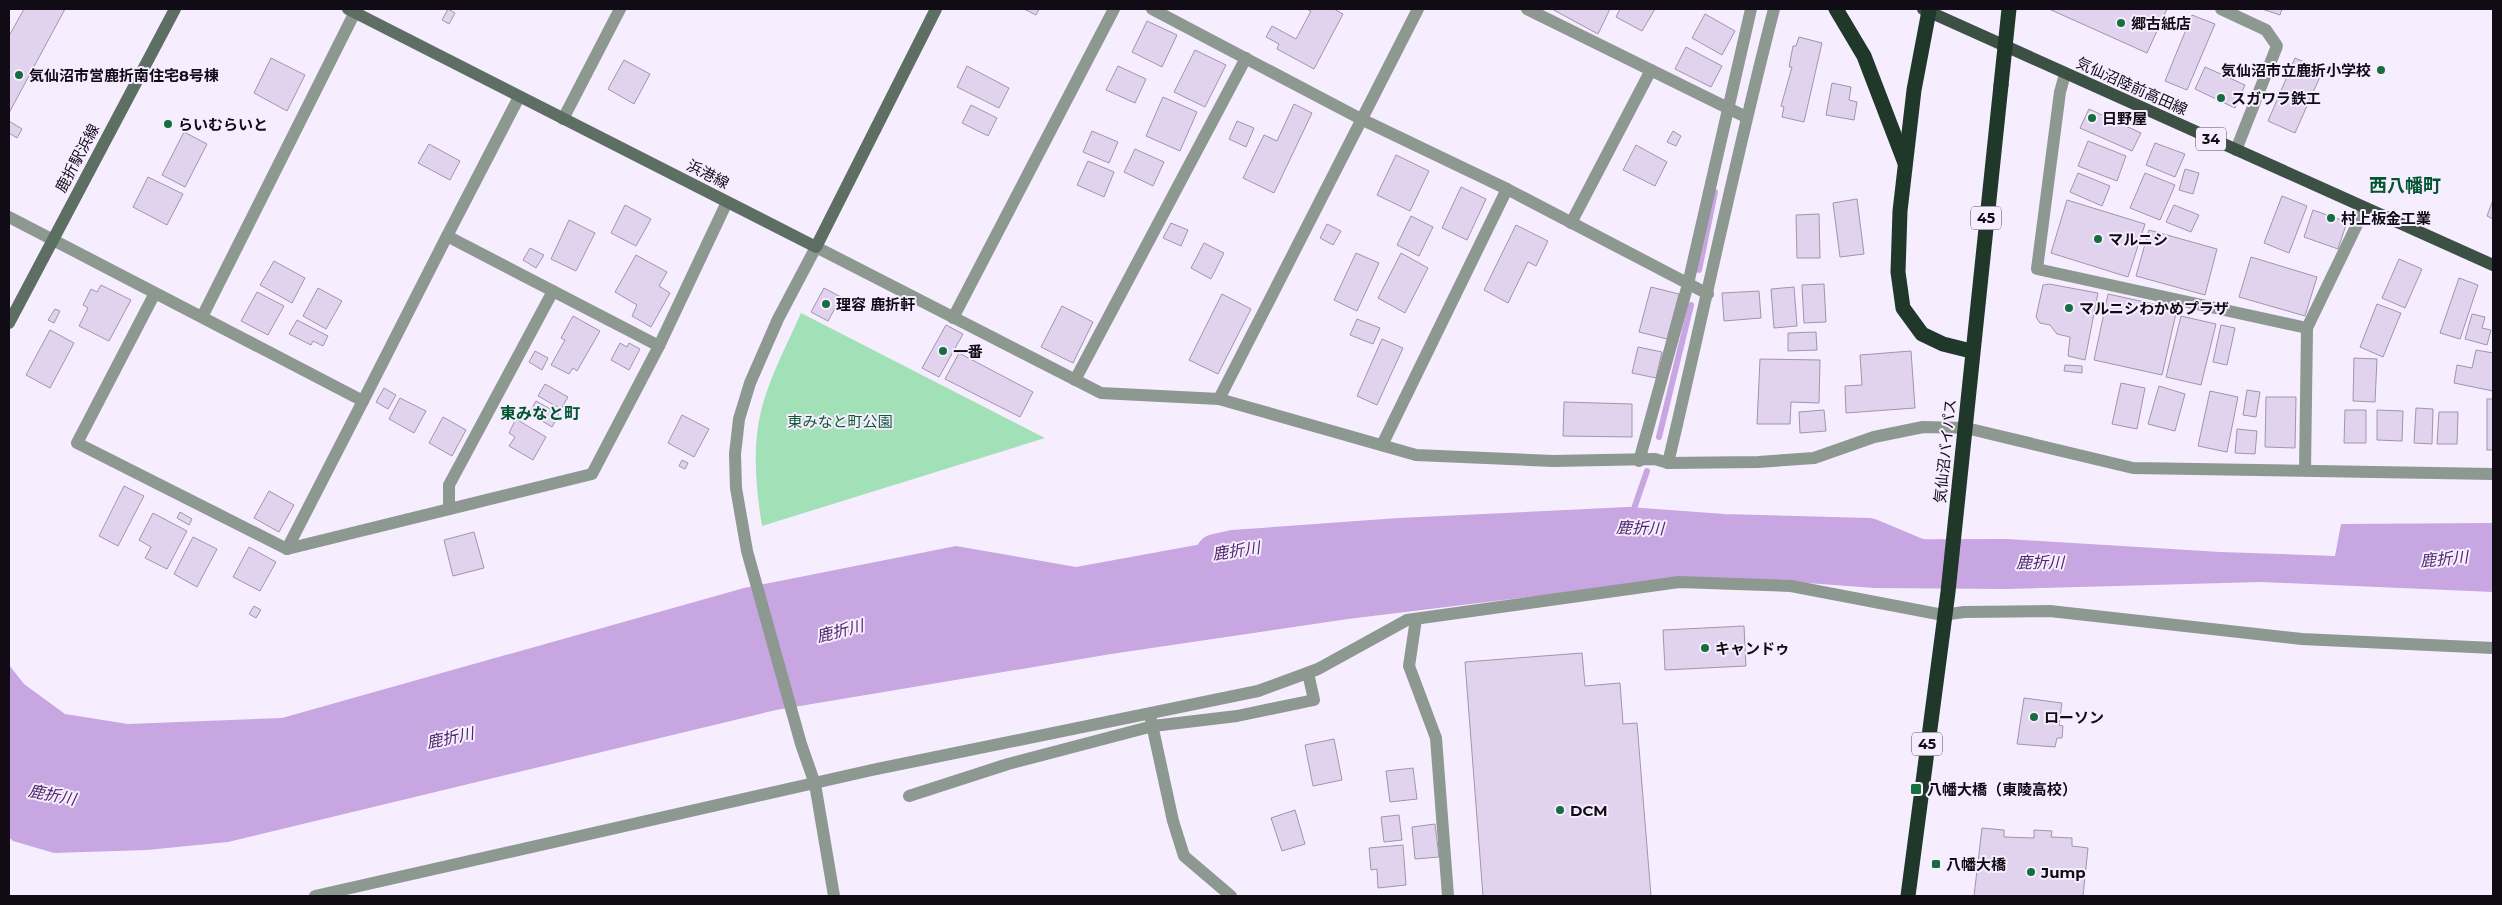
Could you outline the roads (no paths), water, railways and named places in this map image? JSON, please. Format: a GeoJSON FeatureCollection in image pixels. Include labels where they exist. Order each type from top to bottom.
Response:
{"type":"FeatureCollection","features":[{"type":"Feature","properties":{"kind":"highway"},"geometry":{"type":"LineString","coordinates":[[1836,9],[1864,56],[1906,167]]}},
{"type":"Feature","properties":{"kind":"highway","name":"気仙沼バイパス"},"geometry":{"type":"LineString","coordinates":[[1908,896],[1943,615],[1948,592],[1966,428],[1971,351],[2008,9]]}},
{"type":"Feature","properties":{"kind":"highway"},"geometry":{"type":"LineString","coordinates":[[1926,10],[1914,90],[1900,211],[1898,272],[1903,308],[1922,334],[1943,344],[1971,351]]}},
{"type":"Feature","properties":{"kind":"main road","name":"気仙沼陸前高田線"},"geometry":{"type":"LineString","coordinates":[[1926,10],[2493,265]]}},
{"type":"Feature","properties":{"kind":"street","name":"鹿折駅浜線"},"geometry":{"type":"LineString","coordinates":[[9,323],[175,9]]}},
{"type":"Feature","properties":{"kind":"street"},"geometry":{"type":"LineString","coordinates":[[563,119],[620,9]]}},
{"type":"Feature","properties":{"kind":"street"},"geometry":{"type":"LineString","coordinates":[[834,896],[816,784],[801,744],[747,551],[736,488],[735,454],[739,419],[750,383],[778,319],[936,9]]}},
{"type":"Feature","properties":{"kind":"street"},"geometry":{"type":"LineString","coordinates":[[953,318],[1114,9]]}},
{"type":"Feature","properties":{"kind":"street"},"geometry":{"type":"LineString","coordinates":[[1152,9],[1361,118],[1507,189],[1708,294]]}},
{"type":"Feature","properties":{"kind":"street"},"geometry":{"type":"LineString","coordinates":[[1219,399],[1418,9]]}},
{"type":"Feature","properties":{"kind":"street"},"geometry":{"type":"LineString","coordinates":[[1527,9],[1746,117]]}},
{"type":"Feature","properties":{"kind":"street"},"geometry":{"type":"LineString","coordinates":[[1640,461],[1688,284],[1727,107],[1751,9]]}},
{"type":"Feature","properties":{"kind":"street"},"geometry":{"type":"LineString","coordinates":[[1668,463],[1708,294],[1746,117],[1774,9]]}},
{"type":"Feature","properties":{"kind":"street"},"geometry":{"type":"LineString","coordinates":[[2221,9],[2266,30],[2277,46],[2236,150]]}},
{"type":"Feature","properties":{"kind":"street"},"geometry":{"type":"LineString","coordinates":[[202,317],[352,11]]}},
{"type":"Feature","properties":{"kind":"street","name":"浜港線"},"geometry":{"type":"LineString","coordinates":[[352,11],[816,247]]}},
{"type":"Feature","properties":{"kind":"street"},"geometry":{"type":"LineString","coordinates":[[1075,380],[1246,58]]}},
{"type":"Feature","properties":{"kind":"street"},"geometry":{"type":"LineString","coordinates":[[1571,223],[1651,70]]}},
{"type":"Feature","properties":{"kind":"street"},"geometry":{"type":"LineString","coordinates":[[2065,74],[2060,92],[2037,269],[2308,328]]}},
{"type":"Feature","properties":{"kind":"street"},"geometry":{"type":"LineString","coordinates":[[287,549],[519,97]]}},
{"type":"Feature","properties":{"kind":"street"},"geometry":{"type":"LineString","coordinates":[[1382,445],[1507,189]]}},
{"type":"Feature","properties":{"kind":"street"},"geometry":{"type":"LineString","coordinates":[[155,293],[77,443],[287,549],[592,474],[659,346],[728,202]]}},
{"type":"Feature","properties":{"kind":"street"},"geometry":{"type":"LineString","coordinates":[[2305,470],[2308,328],[2365,208]]}},
{"type":"Feature","properties":{"kind":"street"},"geometry":{"type":"LineString","coordinates":[[9,216],[363,401]]}},
{"type":"Feature","properties":{"kind":"street"},"geometry":{"type":"LineString","coordinates":[[447,236],[659,346]]}},
{"type":"Feature","properties":{"kind":"street"},"geometry":{"type":"LineString","coordinates":[[816,247],[1102,393],[1219,399],[1416,455],[1553,461],[1640,461],[1655,459],[1668,463],[1699,461],[1758,462],[1814,458],[1874,437],[1923,427],[1966,428],[2133,468],[2493,474]]}},
{"type":"Feature","properties":{"kind":"street"},"geometry":{"type":"LineString","coordinates":[[449,509],[449,485],[553,291]]}},
{"type":"Feature","properties":{"kind":"street"},"geometry":{"type":"LineString","coordinates":[[909,796],[1151,720],[1258,691],[1308,673],[1407,620],[1678,582],[1791,586],[1943,615],[1964,612],[2050,611],[2302,639],[2493,648]]}},
{"type":"Feature","properties":{"kind":"street"},"geometry":{"type":"LineString","coordinates":[[1416,619],[1409,666],[1436,738],[1448,896]]}},
{"type":"Feature","properties":{"kind":"street"},"geometry":{"type":"LineString","coordinates":[[315,896],[872,770],[1151,720],[1237,716],[1314,700],[1308,673]]}},
{"type":"Feature","properties":{"kind":"street"},"geometry":{"type":"LineString","coordinates":[[1151,720],[1173,821],[1184,856],[1232,896]]}},
{"type":"Feature","properties":{"kind":"water"},"geometry":{"type":"Polygon","coordinates":[[[2493,523],[2493,592],[2261,582],[2006,589],[1875,588],[1807,583],[1644,583],[1348,619],[1111,654],[776,710],[228,842],[147,850],[54,853],[13,841],[9,837],[9,665],[24,684],[65,714],[128,724],[282,718],[744,588],[956,546],[1076,567],[1229,539],[1335,559],[1702,540],[2007,539],[2220,552],[2335,556],[2341,524],[2493,523]]]}},
{"type":"Feature","properties":{"kind":"waterway"},"geometry":{"type":"LineString","coordinates":[[1699,270],[1715,192]]}},
{"type":"Feature","properties":{"kind":"waterway"},"geometry":{"type":"LineString","coordinates":[[1659,437],[1691,305]]}},
{"type":"Feature","properties":{"kind":"waterway"},"geometry":{"type":"LineString","coordinates":[[1628,526],[1647,471]]}},
{"type":"Feature","properties":{"kind":"waterway","name":"鹿折川"},"geometry":{"type":"LineString","coordinates":[[1215,553],[1233,549],[1400,537],[1628,526],[1723,533],[1869,537],[1924,560]]}},
{"type":"Feature","properties":{"kind":"place","name":"郷古紙店"},"geometry":{"type":"Point","coordinates":[2121,23]}},
{"type":"Feature","properties":{"kind":"place","name":"気仙沼市立鹿折小学校"},"geometry":{"type":"Point","coordinates":[2381,70]}},
{"type":"Feature","properties":{"kind":"place","name":"気仙沼市営鹿折南住宅8号棟"},"geometry":{"type":"Point","coordinates":[19,75]}},
{"type":"Feature","properties":{"kind":"place","name":"スガワラ鉄工"},"geometry":{"type":"Point","coordinates":[2221,98]}},
{"type":"Feature","properties":{"kind":"place","name":"日野屋"},"geometry":{"type":"Point","coordinates":[2092,118]}},
{"type":"Feature","properties":{"kind":"place","name":"らいむらいと"},"geometry":{"type":"Point","coordinates":[168,124]}},
{"type":"Feature","properties":{"kind":"place","name":"村上板金工業"},"geometry":{"type":"Point","coordinates":[2331,218]}},
{"type":"Feature","properties":{"kind":"place","name":"マルニシ"},"geometry":{"type":"Point","coordinates":[2098,239]}},
{"type":"Feature","properties":{"kind":"place","name":"理容 鹿折軒"},"geometry":{"type":"Point","coordinates":[826,304]}},
{"type":"Feature","properties":{"kind":"place","name":"マルニシわかめプラザ"},"geometry":{"type":"Point","coordinates":[2069,308]}},
{"type":"Feature","properties":{"kind":"place","name":"一番"},"geometry":{"type":"Point","coordinates":[943,351]}},
{"type":"Feature","properties":{"kind":"place","name":"キャンドゥ"},"geometry":{"type":"Point","coordinates":[1705,648]}},
{"type":"Feature","properties":{"kind":"place","name":"ローソン"},"geometry":{"type":"Point","coordinates":[2034,717]}},
{"type":"Feature","properties":{"kind":"place","name":"八幡大橋（東陵高校）"},"geometry":{"type":"Point","coordinates":[1916,789]}},
{"type":"Feature","properties":{"kind":"place","name":"DCM"},"geometry":{"type":"Point","coordinates":[1560,810]}},
{"type":"Feature","properties":{"kind":"place","name":"八幡大橋"},"geometry":{"type":"Point","coordinates":[1936,864]}},
{"type":"Feature","properties":{"kind":"place","name":"Jump"},"geometry":{"type":"Point","coordinates":[2031,872]}},
{"type":"Feature","properties":{"kind":"district","name":"西八幡町"},"geometry":{"type":"Point","coordinates":[2405,186]}},
{"type":"Feature","properties":{"kind":"district","name":"東みなと町"},"geometry":{"type":"Point","coordinates":[540,413]}},
{"type":"Feature","properties":{"kind":"park label","name":"東みなと町公園"},"geometry":{"type":"Point","coordinates":[840,421]}}]}
